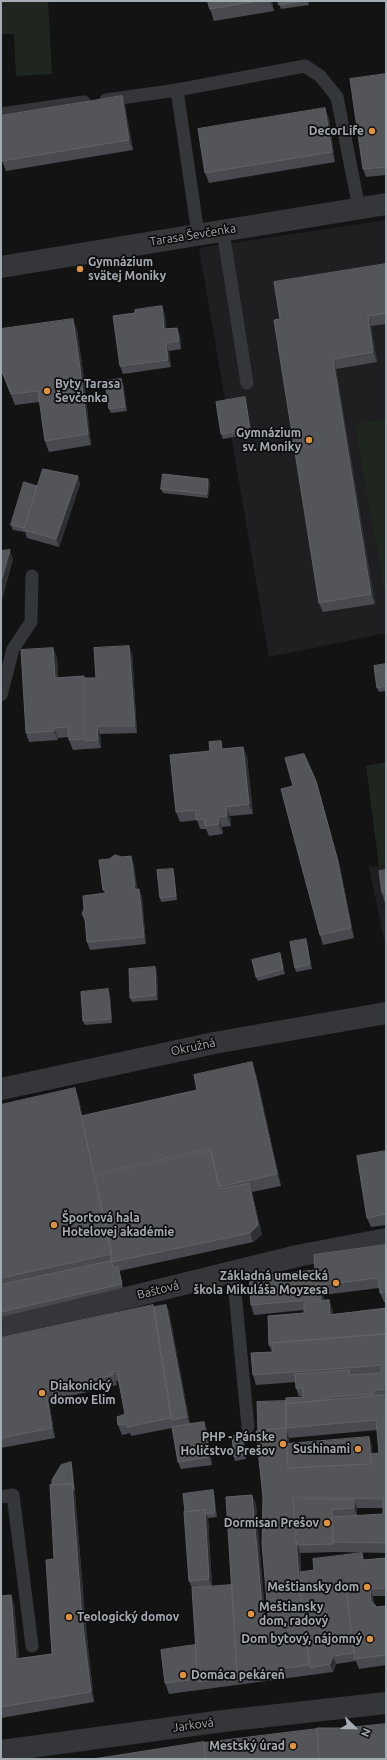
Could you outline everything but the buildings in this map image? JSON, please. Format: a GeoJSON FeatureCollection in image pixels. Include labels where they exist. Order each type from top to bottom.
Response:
{"type":"FeatureCollection","features":[{"type":"Feature","properties":{"kind":"street","name":"Tarasa Ševčenka"},"geometry":{"type":"LineString","coordinates":[[1,267],[386,204]]}},
{"type":"Feature","properties":{"kind":"street","name":"Okružná"},"geometry":{"type":"LineString","coordinates":[[1,1089],[214,1043],[386,1013]]}},
{"type":"Feature","properties":{"kind":"street","name":"Baštová"},"geometry":{"type":"LineString","coordinates":[[1,1326],[86,1308],[297,1256],[386,1239]]}},
{"type":"Feature","properties":{"kind":"street","name":"Jarková"},"geometry":{"type":"LineString","coordinates":[[1,1751],[224,1721],[386,1703]]}},
{"type":"Feature","properties":{"kind":"lane"},"geometry":{"type":"LineString","coordinates":[[1,114],[177,90],[305,66],[320,76],[337,98],[359,208]]}},
{"type":"Feature","properties":{"kind":"lane"},"geometry":{"type":"LineString","coordinates":[[177,90],[198,234]]}},
{"type":"Feature","properties":{"kind":"lane"},"geometry":{"type":"LineString","coordinates":[[223,231],[247,383]]}},
{"type":"Feature","properties":{"kind":"lane"},"geometry":{"type":"LineString","coordinates":[[1,695],[13,649],[31,622],[32,576]]}},
{"type":"Feature","properties":{"kind":"lane"},"geometry":{"type":"LineString","coordinates":[[233,1272],[248,1427]]}},
{"type":"Feature","properties":{"kind":"lane"},"geometry":{"type":"LineString","coordinates":[[1,1497],[13,1495],[32,1646]]}},
{"type":"Feature","properties":{"kind":"shaded area"},"geometry":{"type":"Polygon","coordinates":[[[1,1],[48,1],[52,74],[16,76],[14,34],[1,34],[1,1]]]}},
{"type":"Feature","properties":{"kind":"shaded area","name":"Gymnázium sv. Moniky"},"geometry":{"type":"Polygon","coordinates":[[[386,220],[386,633],[269,657],[199,248],[386,220]]]}},
{"type":"Feature","properties":{"kind":"shaded area"},"geometry":{"type":"Polygon","coordinates":[[[386,419],[386,588],[384,589],[355,424],[386,419]]]}},
{"type":"Feature","properties":{"kind":"shaded area"},"geometry":{"type":"Polygon","coordinates":[[[386,762],[386,865],[379,866],[366,766],[386,762]]]}},
{"type":"Feature","properties":{"kind":"shaded area"},"geometry":{"type":"Polygon","coordinates":[[[386,865],[386,949],[369,867],[386,865]]]}},
{"type":"Feature","properties":{"kind":"place","name":"DecorLife"},"geometry":{"type":"Point","coordinates":[372,131]}},
{"type":"Feature","properties":{"kind":"place","name":"Gymnázium svätej Moniky"},"geometry":{"type":"Point","coordinates":[80,269]}},
{"type":"Feature","properties":{"kind":"place","name":"Byty Tarasa Ševčenka"},"geometry":{"type":"Point","coordinates":[47,391]}},
{"type":"Feature","properties":{"kind":"place","name":"Gymnázium sv. Moniky"},"geometry":{"type":"Point","coordinates":[309,440]}},
{"type":"Feature","properties":{"kind":"place","name":"Športová hala Hotelovej akadémie"},"geometry":{"type":"Point","coordinates":[54,1225]}},
{"type":"Feature","properties":{"kind":"place","name":"Základná umelecká škola Mikuláša Moyzesa"},"geometry":{"type":"Point","coordinates":[336,1283]}},
{"type":"Feature","properties":{"kind":"place","name":"Diakonický domov Elim"},"geometry":{"type":"Point","coordinates":[42,1393]}},
{"type":"Feature","properties":{"kind":"place","name":"PHP - Pánske Holičstvo Prešov"},"geometry":{"type":"Point","coordinates":[283,1444]}},
{"type":"Feature","properties":{"kind":"place","name":"Sushinami"},"geometry":{"type":"Point","coordinates":[358,1449]}},
{"type":"Feature","properties":{"kind":"place","name":"Dormisan Prešov"},"geometry":{"type":"Point","coordinates":[327,1523]}},
{"type":"Feature","properties":{"kind":"place","name":"Meštiansky dom"},"geometry":{"type":"Point","coordinates":[367,1587]}},
{"type":"Feature","properties":{"kind":"place","name":"Meštiansky dom, radový"},"geometry":{"type":"Point","coordinates":[251,1614]}},
{"type":"Feature","properties":{"kind":"place","name":"Teologický domov"},"geometry":{"type":"Point","coordinates":[69,1617]}},
{"type":"Feature","properties":{"kind":"place","name":"Dom bytový, nájomný"},"geometry":{"type":"Point","coordinates":[370,1639]}},
{"type":"Feature","properties":{"kind":"place","name":"Domáca pekáreň"},"geometry":{"type":"Point","coordinates":[183,1675]}},
{"type":"Feature","properties":{"kind":"place","name":"Mestský úrad"},"geometry":{"type":"Point","coordinates":[293,1746]}}]}
